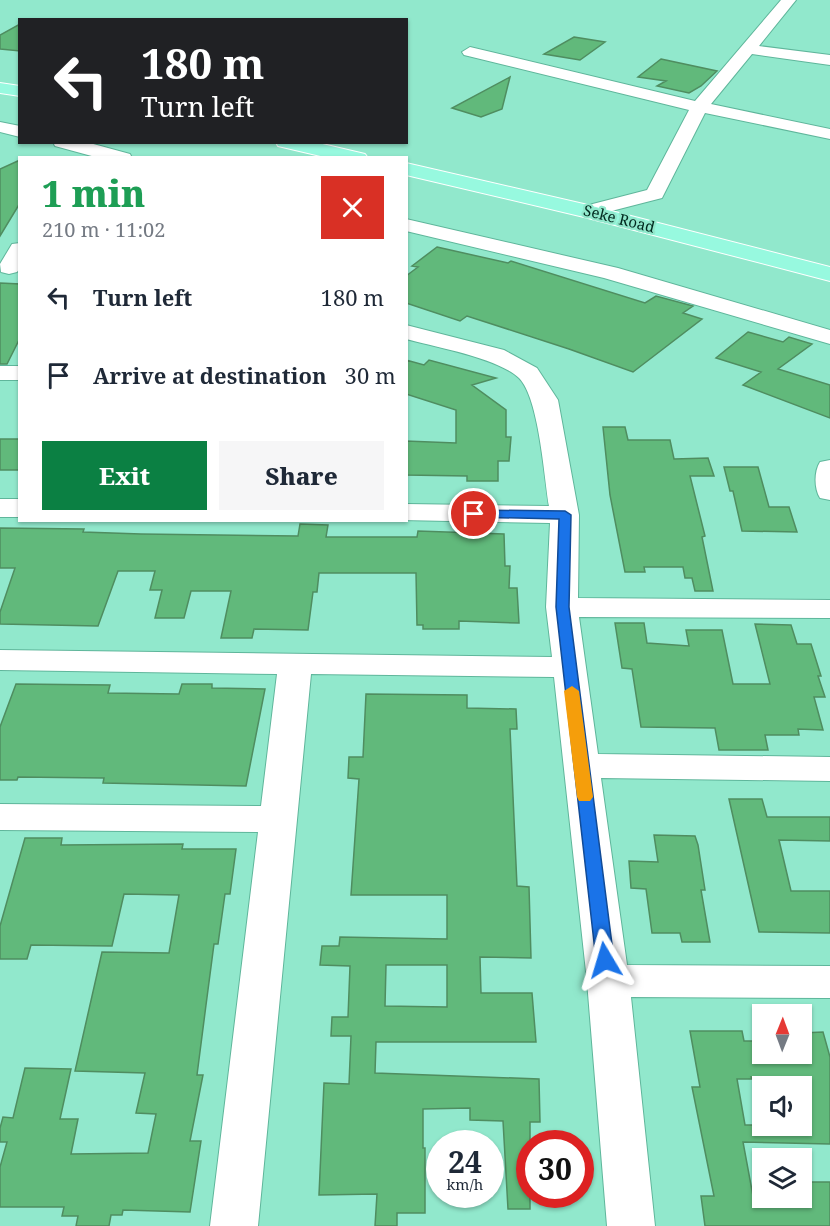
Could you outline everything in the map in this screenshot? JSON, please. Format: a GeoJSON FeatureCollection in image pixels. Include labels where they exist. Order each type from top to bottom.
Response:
{"type":"FeatureCollection","features":[{"type":"Feature","properties":{"kind":"main road"},"geometry":{"type":"LineString","coordinates":[[0,88],[18,91]]}},
{"type":"Feature","properties":{"kind":"main road"},"geometry":{"type":"LineString","coordinates":[[294,144],[349,156]]}},
{"type":"Feature","properties":{"kind":"main road","name":"Seke Road"},"geometry":{"type":"LineString","coordinates":[[408,169],[588,211],[830,274]]}},
{"type":"Feature","properties":{"kind":"street"},"geometry":{"type":"LineString","coordinates":[[588,211],[655,194],[699,107],[789,0]]}},
{"type":"Feature","properties":{"kind":"street"},"geometry":{"type":"LineString","coordinates":[[748,49],[830,60]]}},
{"type":"Feature","properties":{"kind":"street"},"geometry":{"type":"LineString","coordinates":[[470,52],[699,107],[830,134]]}},
{"type":"Feature","properties":{"kind":"street"},"geometry":{"type":"LineString","coordinates":[[0,127],[18,132]]}},
{"type":"Feature","properties":{"kind":"street"},"geometry":{"type":"LineString","coordinates":[[70,144],[119,156]]}},
{"type":"Feature","properties":{"kind":"street"},"geometry":{"type":"LineString","coordinates":[[408,225],[610,273],[830,338]]}},
{"type":"Feature","properties":{"kind":"street"},"geometry":{"type":"LineString","coordinates":[[408,333],[495,355],[528,373],[545,400],[565,515],[562,607],[608,981],[631,1226]]}},
{"type":"Feature","properties":{"kind":"street"},"geometry":{"type":"LineString","coordinates":[[0,373],[18,373]]}},
{"type":"Feature","properties":{"kind":"street"},"geometry":{"type":"LineString","coordinates":[[830,468],[830,492]]}},
{"type":"Feature","properties":{"kind":"street"},"geometry":{"type":"LineString","coordinates":[[0,508],[18,508]]}},
{"type":"Feature","properties":{"kind":"street"},"geometry":{"type":"LineString","coordinates":[[408,513],[565,515]]}},
{"type":"Feature","properties":{"kind":"street"},"geometry":{"type":"LineString","coordinates":[[562,607],[830,609]]}},
{"type":"Feature","properties":{"kind":"street"},"geometry":{"type":"LineString","coordinates":[[0,660],[569,667]]}},
{"type":"Feature","properties":{"kind":"street"},"geometry":{"type":"LineString","coordinates":[[234,1226],[295,665]]}},
{"type":"Feature","properties":{"kind":"street"},"geometry":{"type":"LineString","coordinates":[[581,766],[830,769]]}},
{"type":"Feature","properties":{"kind":"street"},"geometry":{"type":"LineString","coordinates":[[0,817],[279,819]]}},
{"type":"Feature","properties":{"kind":"street"},"geometry":{"type":"LineString","coordinates":[[608,981],[830,982]]}},
{"type":"Feature","properties":{"kind":"building"},"geometry":{"type":"Polygon","coordinates":[[[18,25],[18,51],[0,49],[0,35],[18,25]]]}},
{"type":"Feature","properties":{"kind":"building"},"geometry":{"type":"Polygon","coordinates":[[[574,37],[605,42],[580,60],[544,54],[574,37]]]}},
{"type":"Feature","properties":{"kind":"building"},"geometry":{"type":"Polygon","coordinates":[[[661,59],[717,71],[701,86],[689,93],[657,86],[666,81],[638,77],[661,59]]]}},
{"type":"Feature","properties":{"kind":"building"},"geometry":{"type":"Polygon","coordinates":[[[510,77],[502,109],[481,117],[452,108],[510,77]]]}},
{"type":"Feature","properties":{"kind":"building"},"geometry":{"type":"Polygon","coordinates":[[[18,161],[18,206],[0,236],[0,169],[18,161]]]}},
{"type":"Feature","properties":{"kind":"building"},"geometry":{"type":"Polygon","coordinates":[[[437,247],[508,263],[511,261],[645,303],[656,296],[693,306],[683,313],[702,319],[633,372],[467,316],[460,321],[408,304],[408,274],[418,267],[412,266],[437,247]]]}},
{"type":"Feature","properties":{"kind":"building"},"geometry":{"type":"Polygon","coordinates":[[[0,283],[18,284],[18,342],[7,364],[0,364],[0,283]]]}},
{"type":"Feature","properties":{"kind":"building"},"geometry":{"type":"Polygon","coordinates":[[[748,332],[783,342],[789,337],[812,344],[778,369],[830,385],[830,418],[743,385],[761,372],[716,358],[748,332]]]}},
{"type":"Feature","properties":{"kind":"building"},"geometry":{"type":"Polygon","coordinates":[[[429,360],[496,378],[472,385],[506,410],[506,437],[511,437],[509,461],[498,461],[498,481],[467,481],[467,476],[408,475],[408,441],[456,443],[456,410],[408,395],[408,361],[424,365],[429,360]]]}},
{"type":"Feature","properties":{"kind":"building"},"geometry":{"type":"Polygon","coordinates":[[[603,427],[625,427],[628,440],[670,440],[674,459],[708,458],[714,476],[690,476],[705,536],[702,537],[713,591],[695,591],[692,578],[685,578],[683,567],[644,567],[645,572],[625,572],[610,495],[603,427]]]}},
{"type":"Feature","properties":{"kind":"building"},"geometry":{"type":"Polygon","coordinates":[[[0,439],[18,439],[18,470],[0,470],[0,439]]]}},
{"type":"Feature","properties":{"kind":"building"},"geometry":{"type":"Polygon","coordinates":[[[724,467],[758,467],[769,507],[789,507],[797,532],[742,531],[733,491],[730,491],[724,467]]]}},
{"type":"Feature","properties":{"kind":"building"},"geometry":{"type":"Polygon","coordinates":[[[300,524],[328,525],[326,537],[417,537],[418,531],[504,534],[505,566],[510,566],[509,588],[517,588],[519,623],[459,621],[459,629],[423,629],[423,625],[417,625],[416,573],[319,573],[317,592],[313,592],[308,630],[254,629],[252,638],[221,638],[231,591],[191,591],[184,618],[155,618],[162,590],[150,590],[155,571],[118,571],[98,626],[0,624],[0,612],[15,568],[0,568],[0,528],[84,529],[83,532],[141,534],[298,536],[300,524]]]}},
{"type":"Feature","properties":{"kind":"building"},"geometry":{"type":"Polygon","coordinates":[[[615,623],[644,623],[647,643],[689,646],[686,630],[722,630],[733,684],[770,684],[755,624],[791,625],[797,644],[811,644],[821,676],[818,676],[825,697],[814,697],[823,730],[798,729],[799,735],[765,735],[768,750],[719,750],[715,728],[641,727],[632,669],[622,668],[615,623]]]}},
{"type":"Feature","properties":{"kind":"building"},"geometry":{"type":"Polygon","coordinates":[[[16,684],[110,685],[108,693],[179,694],[182,684],[212,684],[212,688],[265,689],[246,786],[103,783],[104,778],[18,777],[17,780],[0,780],[0,727],[16,684]]]}},
{"type":"Feature","properties":{"kind":"building"},"geometry":{"type":"Polygon","coordinates":[[[366,694],[467,695],[467,708],[516,709],[517,729],[510,729],[517,886],[529,887],[531,958],[480,957],[481,993],[532,993],[536,1042],[376,1042],[375,1073],[539,1079],[540,1122],[530,1122],[530,1130],[516,1130],[516,1208],[530,1209],[508,1209],[503,1121],[470,1120],[470,1108],[423,1109],[425,1213],[397,1213],[397,1226],[375,1226],[377,1194],[319,1195],[324,1083],[349,1084],[351,1036],[331,1036],[332,1017],[348,1017],[350,966],[320,965],[322,946],[339,946],[340,937],[447,939],[447,895],[351,895],[359,779],[348,778],[349,757],[363,757],[366,694]],[[386,965],[385,1006],[447,1007],[447,965],[386,965]]]}},
{"type":"Feature","properties":{"kind":"building"},"geometry":{"type":"Polygon","coordinates":[[[729,799],[762,799],[767,817],[830,817],[830,841],[779,840],[791,891],[830,891],[830,933],[759,932],[729,799]]]}},
{"type":"Feature","properties":{"kind":"building"},"geometry":{"type":"Polygon","coordinates":[[[654,835],[695,836],[705,890],[701,890],[710,942],[682,942],[680,933],[652,933],[646,889],[631,888],[629,861],[658,862],[654,835]]]}},
{"type":"Feature","properties":{"kind":"building"},"geometry":{"type":"Polygon","coordinates":[[[25,838],[62,838],[61,845],[183,844],[182,849],[236,849],[230,894],[225,894],[218,944],[214,944],[197,1075],[203,1075],[190,1141],[201,1141],[190,1212],[123,1210],[122,1215],[111,1215],[109,1226],[76,1226],[78,1216],[62,1216],[64,1207],[0,1207],[0,1167],[7,1142],[0,1142],[0,1128],[3,1117],[13,1118],[25,1068],[71,1069],[60,1119],[78,1119],[71,1154],[148,1153],[156,1114],[136,1113],[145,1073],[75,1071],[102,952],[169,953],[179,895],[124,894],[112,946],[31,945],[27,959],[0,959],[0,926],[25,838]]]}},
{"type":"Feature","properties":{"kind":"building"},"geometry":{"type":"Polygon","coordinates":[[[690,1031],[742,1031],[744,1041],[752,1041],[752,1064],[812,1064],[812,1032],[823,1032],[830,1057],[830,1144],[743,1142],[752,1191],[752,1208],[812,1208],[812,1182],[830,1182],[830,1226],[705,1226],[701,1196],[714,1196],[692,1087],[700,1087],[690,1031]]]}},
{"type":"Feature","properties":{"kind":"slow traffic"},"geometry":{"type":"LineString","coordinates":[[572,691],[585,797]]}},
{"type":"Feature","properties":{"kind":"route"},"geometry":{"type":"LineString","coordinates":[[474,514],[565,515],[562,607],[605,960]]}}]}
